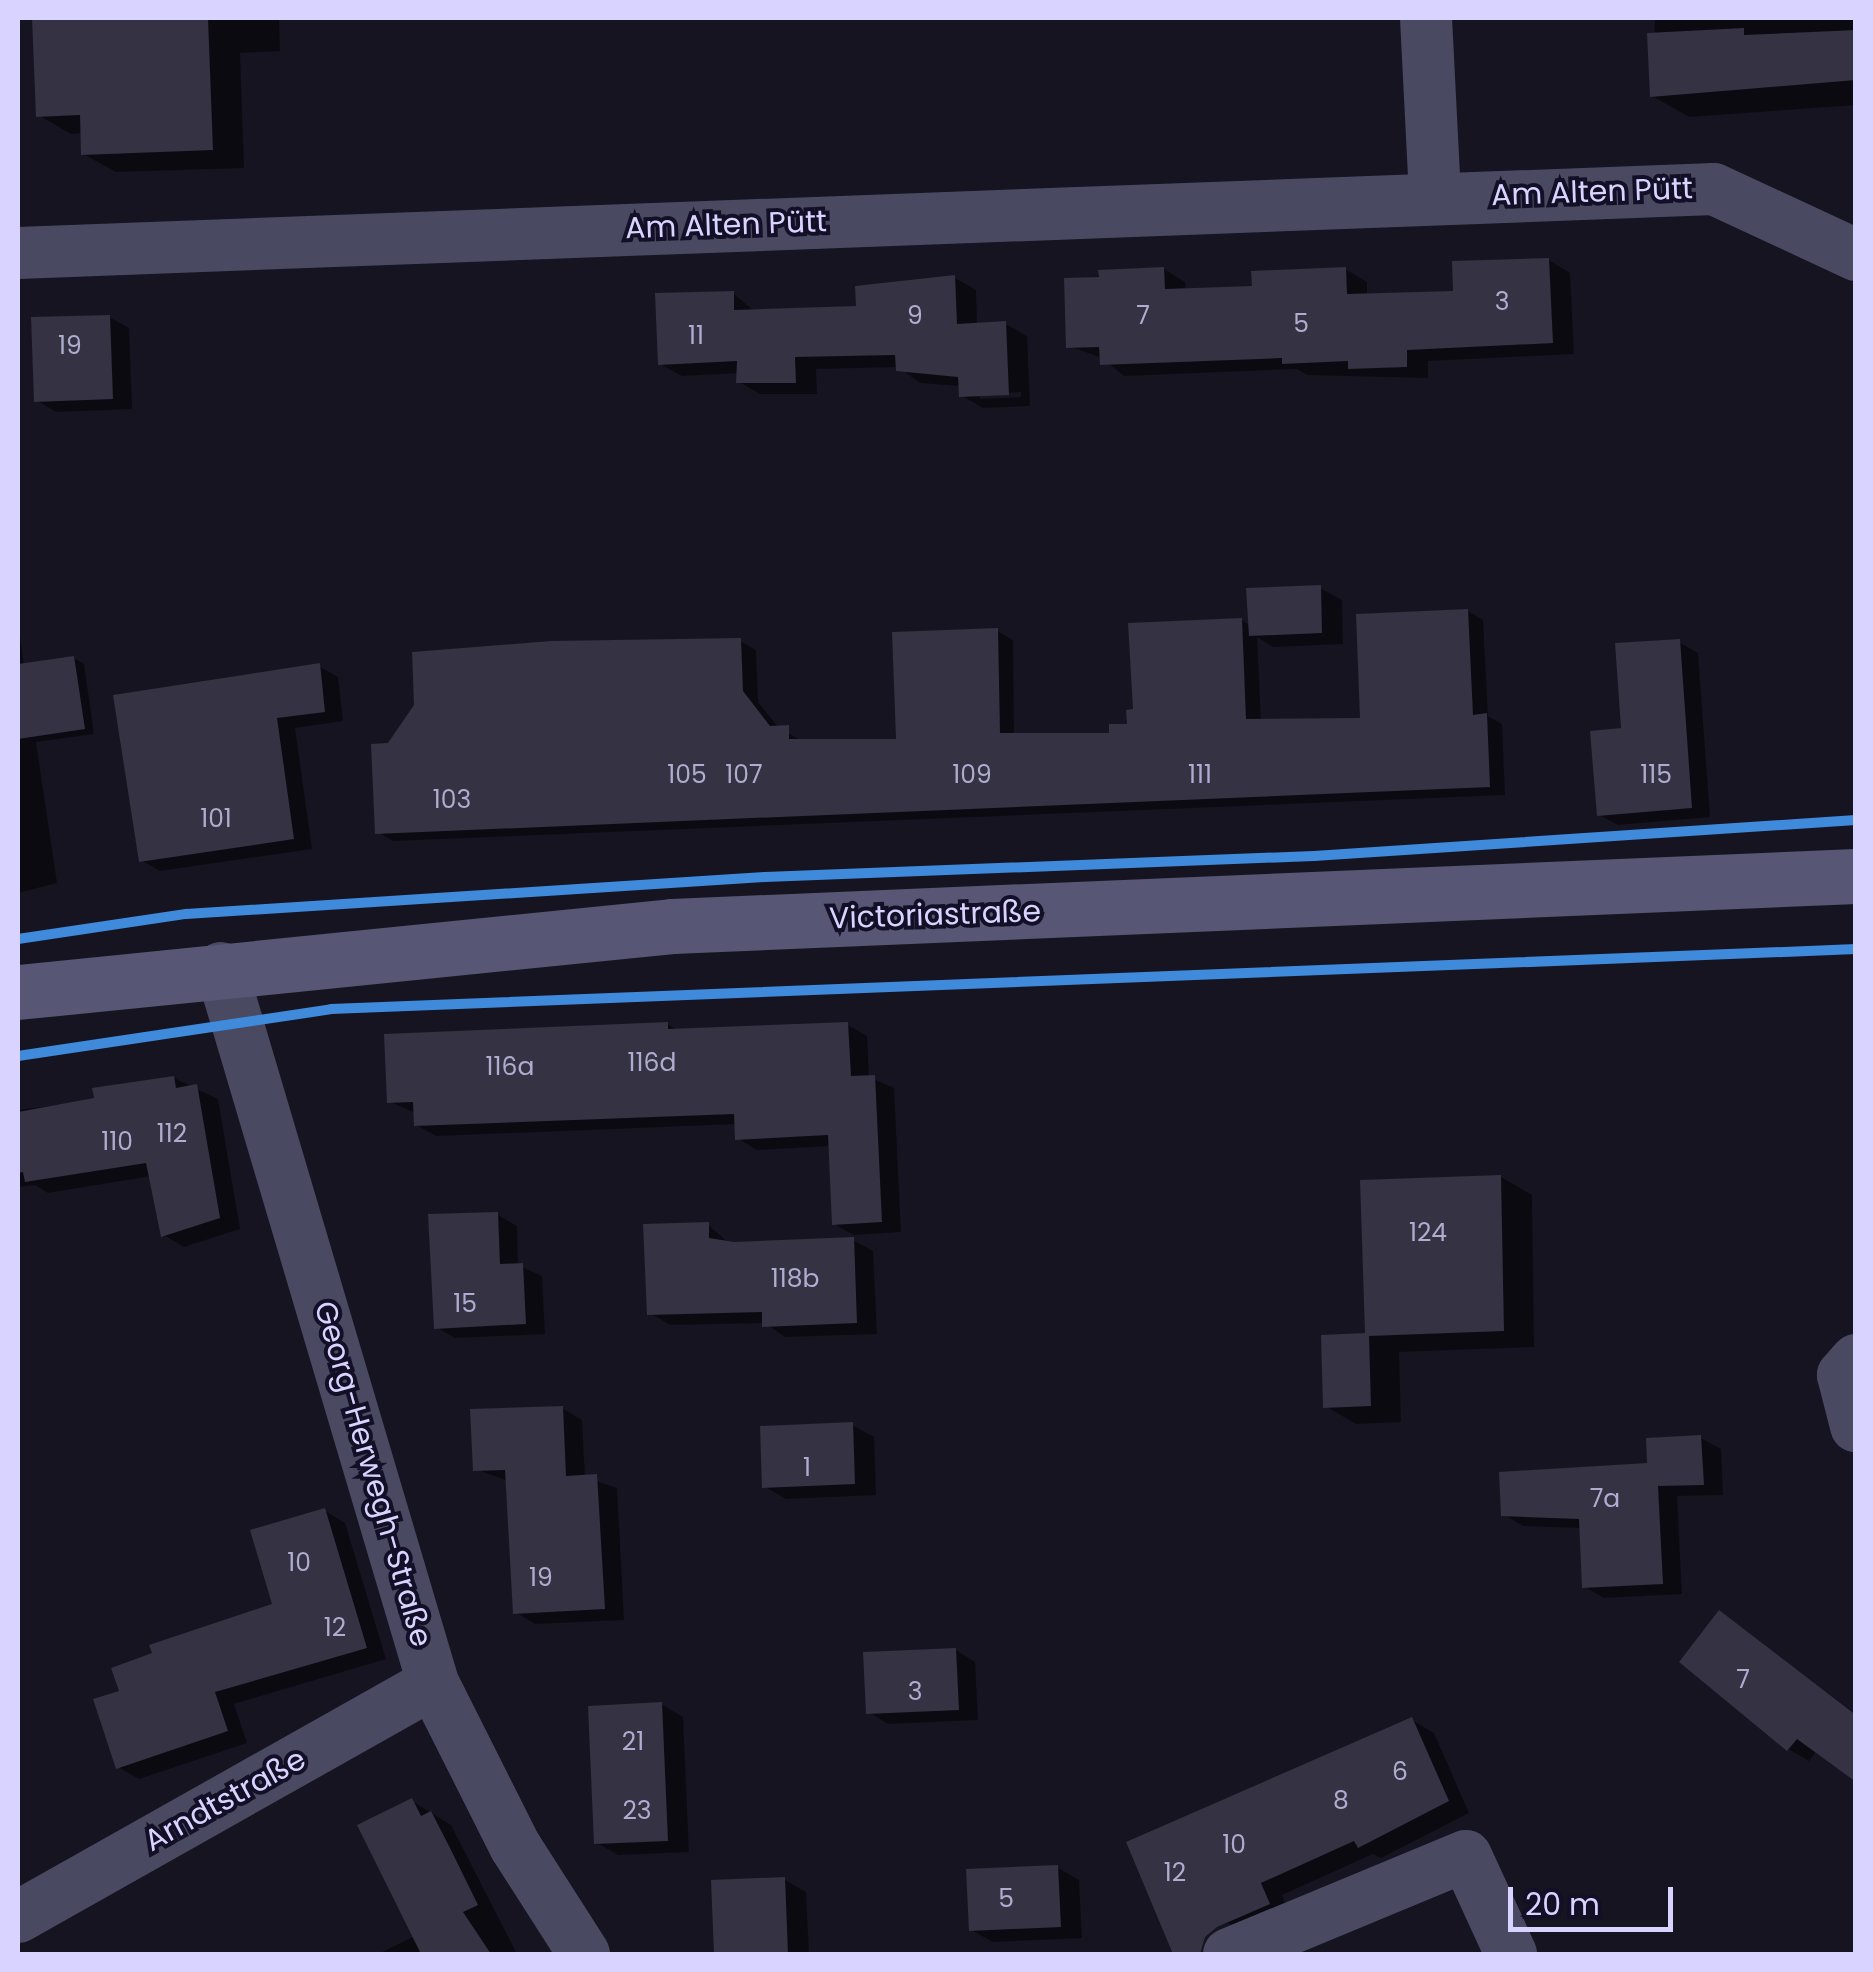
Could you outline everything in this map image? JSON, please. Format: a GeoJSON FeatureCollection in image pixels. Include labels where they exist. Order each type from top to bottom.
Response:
{"type":"FeatureCollection","features":[{"type":"Feature","properties":{"kind":"main road","name":"Victoriastraße"},"geometry":{"type":"LineString","coordinates":[[18,992],[221,968],[672,926],[1856,876]]}},
{"type":"Feature","properties":{"kind":"street"},"geometry":{"type":"LineString","coordinates":[[1426,18],[1434,197]]}},
{"type":"Feature","properties":{"kind":"street","name":"Am Alten Pütt"},"geometry":{"type":"LineString","coordinates":[[18,253],[1714,189],[1856,256]]}},
{"type":"Feature","properties":{"kind":"street","name":"Georg-Herwegh-Straße"},"geometry":{"type":"LineString","coordinates":[[221,968],[433,1682],[516,1846],[584,1954]]}},
{"type":"Feature","properties":{"kind":"street"},"geometry":{"type":"LineString","coordinates":[[1856,1360],[1843,1374],[1856,1426]]}},
{"type":"Feature","properties":{"kind":"street","name":"Arndtstraße"},"geometry":{"type":"LineString","coordinates":[[18,1917],[433,1682]]}},
{"type":"Feature","properties":{"kind":"street"},"geometry":{"type":"LineString","coordinates":[[1229,1954],[1466,1856],[1511,1954]]}},
{"type":"Feature","properties":{"kind":"building"},"geometry":{"type":"Polygon","coordinates":[[[32,18],[208,18],[213,150],[81,155],[80,115],[36,117],[32,18]]]}},
{"type":"Feature","properties":{"kind":"building"},"geometry":{"type":"Polygon","coordinates":[[[1744,28],[1744,35],[1856,30],[1856,80],[1650,97],[1647,33],[1744,28]]]}},
{"type":"Feature","properties":{"kind":"building"},"geometry":{"type":"Polygon","coordinates":[[[1549,258],[1553,343],[1407,350],[1407,367],[1348,369],[1348,361],[1282,364],[1282,358],[1100,365],[1099,347],[1066,348],[1064,278],[1099,277],[1098,270],[1164,267],[1165,289],[1252,286],[1251,271],[1346,267],[1347,294],[1453,291],[1452,261],[1549,258]]]}},
{"type":"Feature","properties":{"kind":"building"},"geometry":{"type":"Polygon","coordinates":[[[955,275],[957,324],[1006,321],[1009,395],[959,397],[958,377],[896,371],[895,355],[795,357],[796,383],[736,383],[737,361],[658,365],[655,293],[734,291],[734,310],[856,306],[855,286],[955,275]]]}},
{"type":"Feature","properties":{"kind":"building"},"geometry":{"type":"Polygon","coordinates":[[[110,315],[113,399],[34,402],[31,317],[110,315]]]}},
{"type":"Feature","properties":{"kind":"building"},"geometry":{"type":"Polygon","coordinates":[[[1321,585],[1322,633],[1249,636],[1246,588],[1321,585]]]}},
{"type":"Feature","properties":{"kind":"building"},"geometry":{"type":"Polygon","coordinates":[[[1468,609],[1473,715],[1487,713],[1490,787],[375,834],[371,744],[388,743],[414,705],[412,652],[551,641],[741,638],[743,691],[770,726],[789,725],[789,739],[896,739],[892,632],[998,628],[1000,733],[1109,733],[1109,724],[1127,724],[1126,710],[1133,709],[1128,623],[1242,618],[1246,719],[1360,718],[1356,614],[1468,609]]]}},
{"type":"Feature","properties":{"kind":"building"},"geometry":{"type":"Polygon","coordinates":[[[1680,639],[1692,808],[1597,816],[1590,731],[1621,728],[1615,643],[1680,639]]]}},
{"type":"Feature","properties":{"kind":"building"},"geometry":{"type":"Polygon","coordinates":[[[74,656],[85,729],[18,739],[18,664],[74,656]]]}},
{"type":"Feature","properties":{"kind":"building"},"geometry":{"type":"Polygon","coordinates":[[[320,663],[325,712],[277,718],[294,839],[139,862],[113,695],[320,663]]]}},
{"type":"Feature","properties":{"kind":"building"},"geometry":{"type":"Polygon","coordinates":[[[668,1022],[668,1029],[848,1022],[851,1076],[875,1075],[882,1222],[832,1225],[828,1135],[735,1140],[734,1114],[414,1126],[413,1102],[387,1103],[384,1034],[668,1022]]]}},
{"type":"Feature","properties":{"kind":"building"},"geometry":{"type":"Polygon","coordinates":[[[174,1076],[176,1088],[197,1084],[220,1218],[161,1237],[146,1163],[25,1182],[23,1172],[18,1173],[18,1112],[94,1098],[92,1088],[174,1076]]]}},
{"type":"Feature","properties":{"kind":"building"},"geometry":{"type":"Polygon","coordinates":[[[1501,1175],[1504,1331],[1369,1336],[1371,1406],[1323,1408],[1321,1335],[1365,1333],[1360,1180],[1501,1175]]]}},
{"type":"Feature","properties":{"kind":"building"},"geometry":{"type":"Polygon","coordinates":[[[498,1212],[500,1264],[523,1263],[526,1324],[434,1329],[428,1214],[498,1212]]]}},
{"type":"Feature","properties":{"kind":"building"},"geometry":{"type":"Polygon","coordinates":[[[709,1222],[709,1238],[734,1242],[854,1237],[857,1323],[762,1327],[762,1312],[647,1315],[643,1224],[709,1222]]]}},
{"type":"Feature","properties":{"kind":"building"},"geometry":{"type":"Polygon","coordinates":[[[563,1406],[566,1476],[597,1474],[605,1609],[513,1614],[505,1470],[473,1471],[470,1409],[563,1406]]]}},
{"type":"Feature","properties":{"kind":"building"},"geometry":{"type":"Polygon","coordinates":[[[853,1422],[855,1484],[762,1488],[760,1426],[853,1422]]]}},
{"type":"Feature","properties":{"kind":"building"},"geometry":{"type":"Polygon","coordinates":[[[1701,1435],[1704,1485],[1658,1486],[1663,1584],[1582,1588],[1579,1519],[1501,1516],[1499,1472],[1647,1463],[1646,1438],[1701,1435]]]}},
{"type":"Feature","properties":{"kind":"building"},"geometry":{"type":"Polygon","coordinates":[[[325,1508],[367,1648],[215,1692],[228,1731],[116,1769],[93,1699],[119,1691],[111,1668],[152,1653],[149,1645],[272,1604],[250,1530],[325,1508]]]}},
{"type":"Feature","properties":{"kind":"building"},"geometry":{"type":"Polygon","coordinates":[[[1719,1610],[1856,1715],[1856,1782],[1797,1739],[1787,1751],[1679,1662],[1719,1610]]]}},
{"type":"Feature","properties":{"kind":"building"},"geometry":{"type":"Polygon","coordinates":[[[956,1648],[959,1710],[866,1714],[863,1652],[956,1648]]]}},
{"type":"Feature","properties":{"kind":"building"},"geometry":{"type":"Polygon","coordinates":[[[662,1702],[668,1841],[594,1844],[588,1706],[662,1702]]]}},
{"type":"Feature","properties":{"kind":"building"},"geometry":{"type":"Polygon","coordinates":[[[1412,1717],[1449,1801],[1358,1848],[1354,1841],[1261,1883],[1270,1904],[1217,1927],[1205,1937],[1200,1954],[1173,1954],[1126,1842],[1412,1717]]]}},
{"type":"Feature","properties":{"kind":"building"},"geometry":{"type":"Polygon","coordinates":[[[412,1798],[421,1816],[431,1811],[450,1848],[478,1905],[463,1912],[491,1954],[421,1954],[357,1825],[412,1798]]]}},
{"type":"Feature","properties":{"kind":"building"},"geometry":{"type":"Polygon","coordinates":[[[1058,1865],[1061,1927],[969,1931],[966,1869],[1058,1865]]]}},
{"type":"Feature","properties":{"kind":"building"},"geometry":{"type":"Polygon","coordinates":[[[785,1877],[788,1954],[714,1954],[711,1880],[785,1877]]]}},
{"type":"Feature","properties":{"kind":"cycle path"},"geometry":{"type":"LineString","coordinates":[[18,939],[186,914],[765,877],[1314,856],[1856,820]]}},
{"type":"Feature","properties":{"kind":"cycle path"},"geometry":{"type":"LineString","coordinates":[[18,1056],[331,1009],[1856,949]]}}]}
